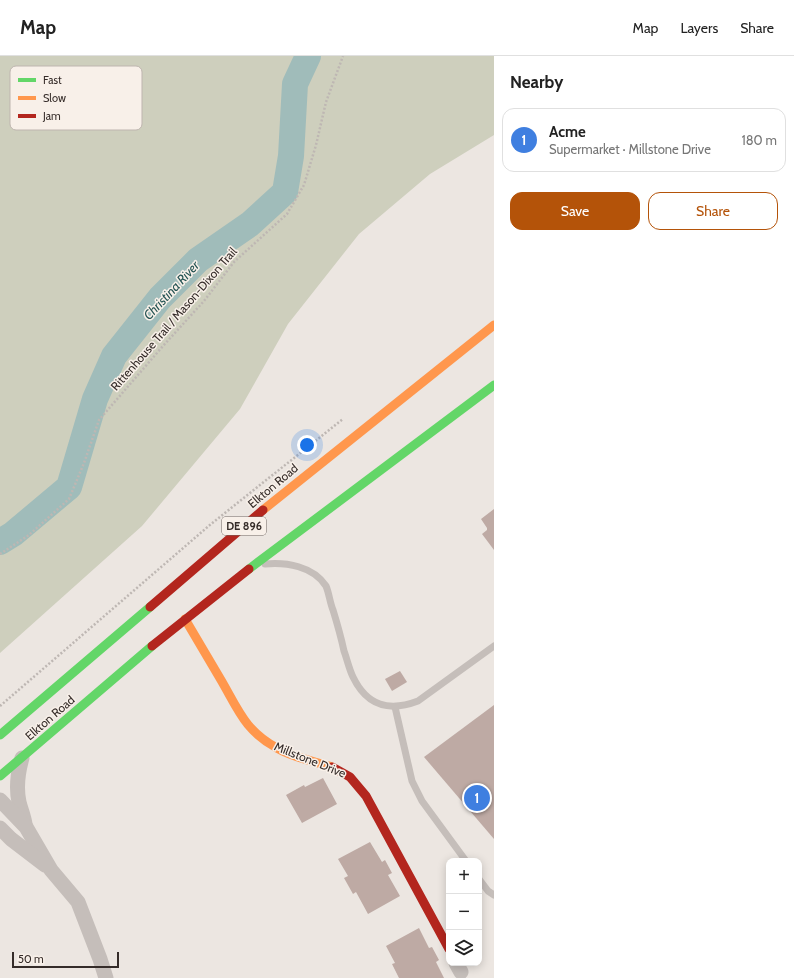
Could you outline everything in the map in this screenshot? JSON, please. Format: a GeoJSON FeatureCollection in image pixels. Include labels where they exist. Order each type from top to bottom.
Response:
{"type":"FeatureCollection","features":[{"type":"Feature","properties":{"kind":"main road","name":"Elkton Road"},"geometry":{"type":"LineString","coordinates":[[0,735],[282,493],[494,325]]}},
{"type":"Feature","properties":{"kind":"main road","name":"Elkton Road"},"geometry":{"type":"LineString","coordinates":[[0,776],[186,619],[253,566],[494,385]]}},
{"type":"Feature","properties":{"kind":"main road","name":"Millstone Drive"},"geometry":{"type":"LineString","coordinates":[[186,619],[239,713],[254,732],[274,746],[292,755],[333,767],[350,776],[360,786],[446,943]]}},
{"type":"Feature","properties":{"kind":"street"},"geometry":{"type":"LineString","coordinates":[[22,758],[18,789],[19,804],[26,827],[51,870],[78,902],[106,978]]}},
{"type":"Feature","properties":{"kind":"street"},"geometry":{"type":"LineString","coordinates":[[0,800],[26,827]]}},
{"type":"Feature","properties":{"kind":"street"},"geometry":{"type":"LineString","coordinates":[[0,828],[51,870]]}},
{"type":"Feature","properties":{"kind":"lane"},"geometry":{"type":"LineString","coordinates":[[253,566],[281,564],[300,567],[314,574],[326,586],[352,676],[362,693],[375,703],[395,707],[418,701],[494,646]]}},
{"type":"Feature","properties":{"kind":"lane"},"geometry":{"type":"LineString","coordinates":[[395,707],[412,780],[422,801],[464,858]]}},
{"type":"Feature","properties":{"kind":"lane"},"geometry":{"type":"LineString","coordinates":[[482,883],[488,891],[494,895]]}},
{"type":"Feature","properties":{"kind":"path","name":"Rittenhouse Trail / Mason-Dixon Trail"},"geometry":{"type":"LineString","coordinates":[[0,554],[29,535],[68,499],[84,463],[99,420],[204,301],[234,262],[287,214],[304,185],[316,145],[326,102],[343,56]]}},
{"type":"Feature","properties":{"kind":"green space"},"geometry":{"type":"Polygon","coordinates":[[[0,56],[494,56],[494,135],[430,174],[359,234],[288,324],[240,409],[142,526],[0,653],[0,56]]]}},
{"type":"Feature","properties":{"kind":"building"},"geometry":{"type":"Polygon","coordinates":[[[494,509],[494,550],[482,534],[487,530],[487,528],[481,519],[494,509]]]}},
{"type":"Feature","properties":{"kind":"building"},"geometry":{"type":"Polygon","coordinates":[[[400,671],[407,682],[392,691],[385,679],[400,671]]]}},
{"type":"Feature","properties":{"kind":"building"},"geometry":{"type":"Polygon","coordinates":[[[494,705],[494,839],[424,757],[494,705]]]}},
{"type":"Feature","properties":{"kind":"building"},"geometry":{"type":"Polygon","coordinates":[[[323,778],[337,804],[302,823],[286,795],[304,785],[305,787],[323,778]]]}},
{"type":"Feature","properties":{"kind":"building"},"geometry":{"type":"Polygon","coordinates":[[[370,842],[382,862],[385,860],[392,873],[388,875],[400,896],[368,914],[356,892],[353,894],[344,878],[348,876],[338,859],[370,842]]]}},
{"type":"Feature","properties":{"kind":"building"},"geometry":{"type":"Polygon","coordinates":[[[419,928],[429,948],[432,947],[439,960],[436,962],[444,978],[399,978],[392,964],[395,963],[386,946],[419,928]]]}},
{"type":"Feature","properties":{"kind":"waterway","name":"Christina River"},"geometry":{"type":"LineString","coordinates":[[0,542],[13,534],[69,487],[95,399],[114,356],[160,298],[198,260],[250,224],[285,192],[291,156],[295,84],[308,56]]}},
{"type":"Feature","properties":{"kind":"traffic: fast"},"geometry":{"type":"LineString","coordinates":[[249,569],[494,385]]}},
{"type":"Feature","properties":{"kind":"traffic: fast"},"geometry":{"type":"LineString","coordinates":[[0,735],[150,607]]}},
{"type":"Feature","properties":{"kind":"traffic: fast"},"geometry":{"type":"LineString","coordinates":[[0,776],[152,646]]}},
{"type":"Feature","properties":{"kind":"traffic: slow"},"geometry":{"type":"LineString","coordinates":[[263,510],[494,325]]}},
{"type":"Feature","properties":{"kind":"traffic: slow"},"geometry":{"type":"LineString","coordinates":[[185,619],[238,710],[250,727],[257,734],[277,748],[304,759],[332,767]]}},
{"type":"Feature","properties":{"kind":"traffic: jam"},"geometry":{"type":"LineString","coordinates":[[150,607],[263,510]]}},
{"type":"Feature","properties":{"kind":"traffic: jam"},"geometry":{"type":"LineString","coordinates":[[152,646],[249,569]]}},
{"type":"Feature","properties":{"kind":"traffic: jam"},"geometry":{"type":"LineString","coordinates":[[332,767],[350,777],[366,796],[446,943]]}},
{"type":"Feature","properties":{"kind":"place","name":"Acme"},"geometry":{"type":"Point","coordinates":[477,798]}}]}
